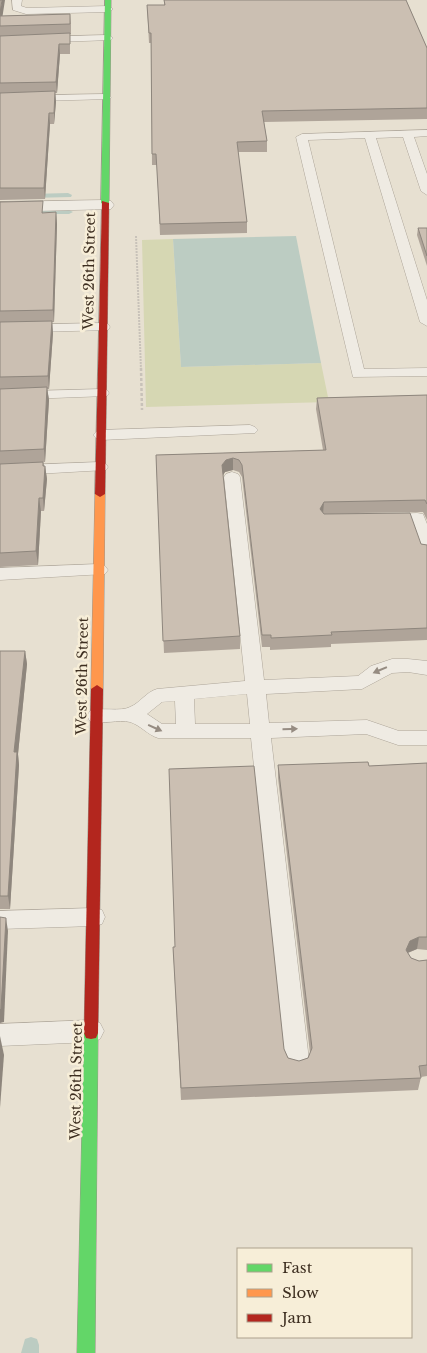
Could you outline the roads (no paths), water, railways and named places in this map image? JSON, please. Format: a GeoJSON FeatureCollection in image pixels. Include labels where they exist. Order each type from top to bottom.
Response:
{"type":"FeatureCollection","features":[{"type":"Feature","properties":{"kind":"street","name":"West 26th Street"},"geometry":{"type":"LineString","coordinates":[[86,1353],[108,5]]}},
{"type":"Feature","properties":{"kind":"street"},"geometry":{"type":"LineString","coordinates":[[0,207],[105,205]]}},
{"type":"Feature","properties":{"kind":"lane"},"geometry":{"type":"LineString","coordinates":[[17,0],[16,8],[26,11],[108,5]]}},
{"type":"Feature","properties":{"kind":"lane"},"geometry":{"type":"LineString","coordinates":[[0,41],[108,38]]}},
{"type":"Feature","properties":{"kind":"lane"},"geometry":{"type":"LineString","coordinates":[[0,99],[106,97]]}},
{"type":"Feature","properties":{"kind":"lane"},"geometry":{"type":"LineString","coordinates":[[407,134],[427,191]]}},
{"type":"Feature","properties":{"kind":"lane"},"geometry":{"type":"LineString","coordinates":[[427,134],[302,136],[358,374],[427,372]]}},
{"type":"Feature","properties":{"kind":"lane"},"geometry":{"type":"LineString","coordinates":[[370,135],[427,322]]}},
{"type":"Feature","properties":{"kind":"lane"},"geometry":{"type":"LineString","coordinates":[[0,329],[103,327]]}},
{"type":"Feature","properties":{"kind":"lane"},"geometry":{"type":"LineString","coordinates":[[0,396],[102,393]]}},
{"type":"Feature","properties":{"kind":"lane"},"geometry":{"type":"LineString","coordinates":[[101,435],[250,430]]}},
{"type":"Feature","properties":{"kind":"lane"},"geometry":{"type":"LineString","coordinates":[[0,471],[100,467]]}},
{"type":"Feature","properties":{"kind":"lane"},"geometry":{"type":"LineString","coordinates":[[232,476],[297,1060]]}},
{"type":"Feature","properties":{"kind":"lane"},"geometry":{"type":"LineString","coordinates":[[368,519],[422,518],[427,550]]}},
{"type":"Feature","properties":{"kind":"lane"},"geometry":{"type":"LineString","coordinates":[[0,574],[99,570]]}},
{"type":"Feature","properties":{"kind":"lane"},"geometry":{"type":"LineString","coordinates":[[134,716],[157,696],[256,687],[362,682],[373,672],[391,665],[427,668]]}},
{"type":"Feature","properties":{"kind":"lane"},"geometry":{"type":"LineString","coordinates":[[184,693],[186,732]]}},
{"type":"Feature","properties":{"kind":"lane"},"geometry":{"type":"LineString","coordinates":[[97,716],[134,716],[158,731],[186,732],[367,727],[398,738],[427,738]]}},
{"type":"Feature","properties":{"kind":"lane"},"geometry":{"type":"LineString","coordinates":[[0,920],[94,917]]}},
{"type":"Feature","properties":{"kind":"lane"},"geometry":{"type":"LineString","coordinates":[[0,1035],[92,1031]]}},
{"type":"Feature","properties":{"kind":"waterway"},"geometry":{"type":"LineString","coordinates":[[31,196],[68,195]]}},
{"type":"Feature","properties":{"kind":"waterway"},"geometry":{"type":"LineString","coordinates":[[34,212],[69,212]]}},
{"type":"Feature","properties":{"kind":"waterway"},"geometry":{"type":"LineString","coordinates":[[30,1353],[31,1345]]}}]}
